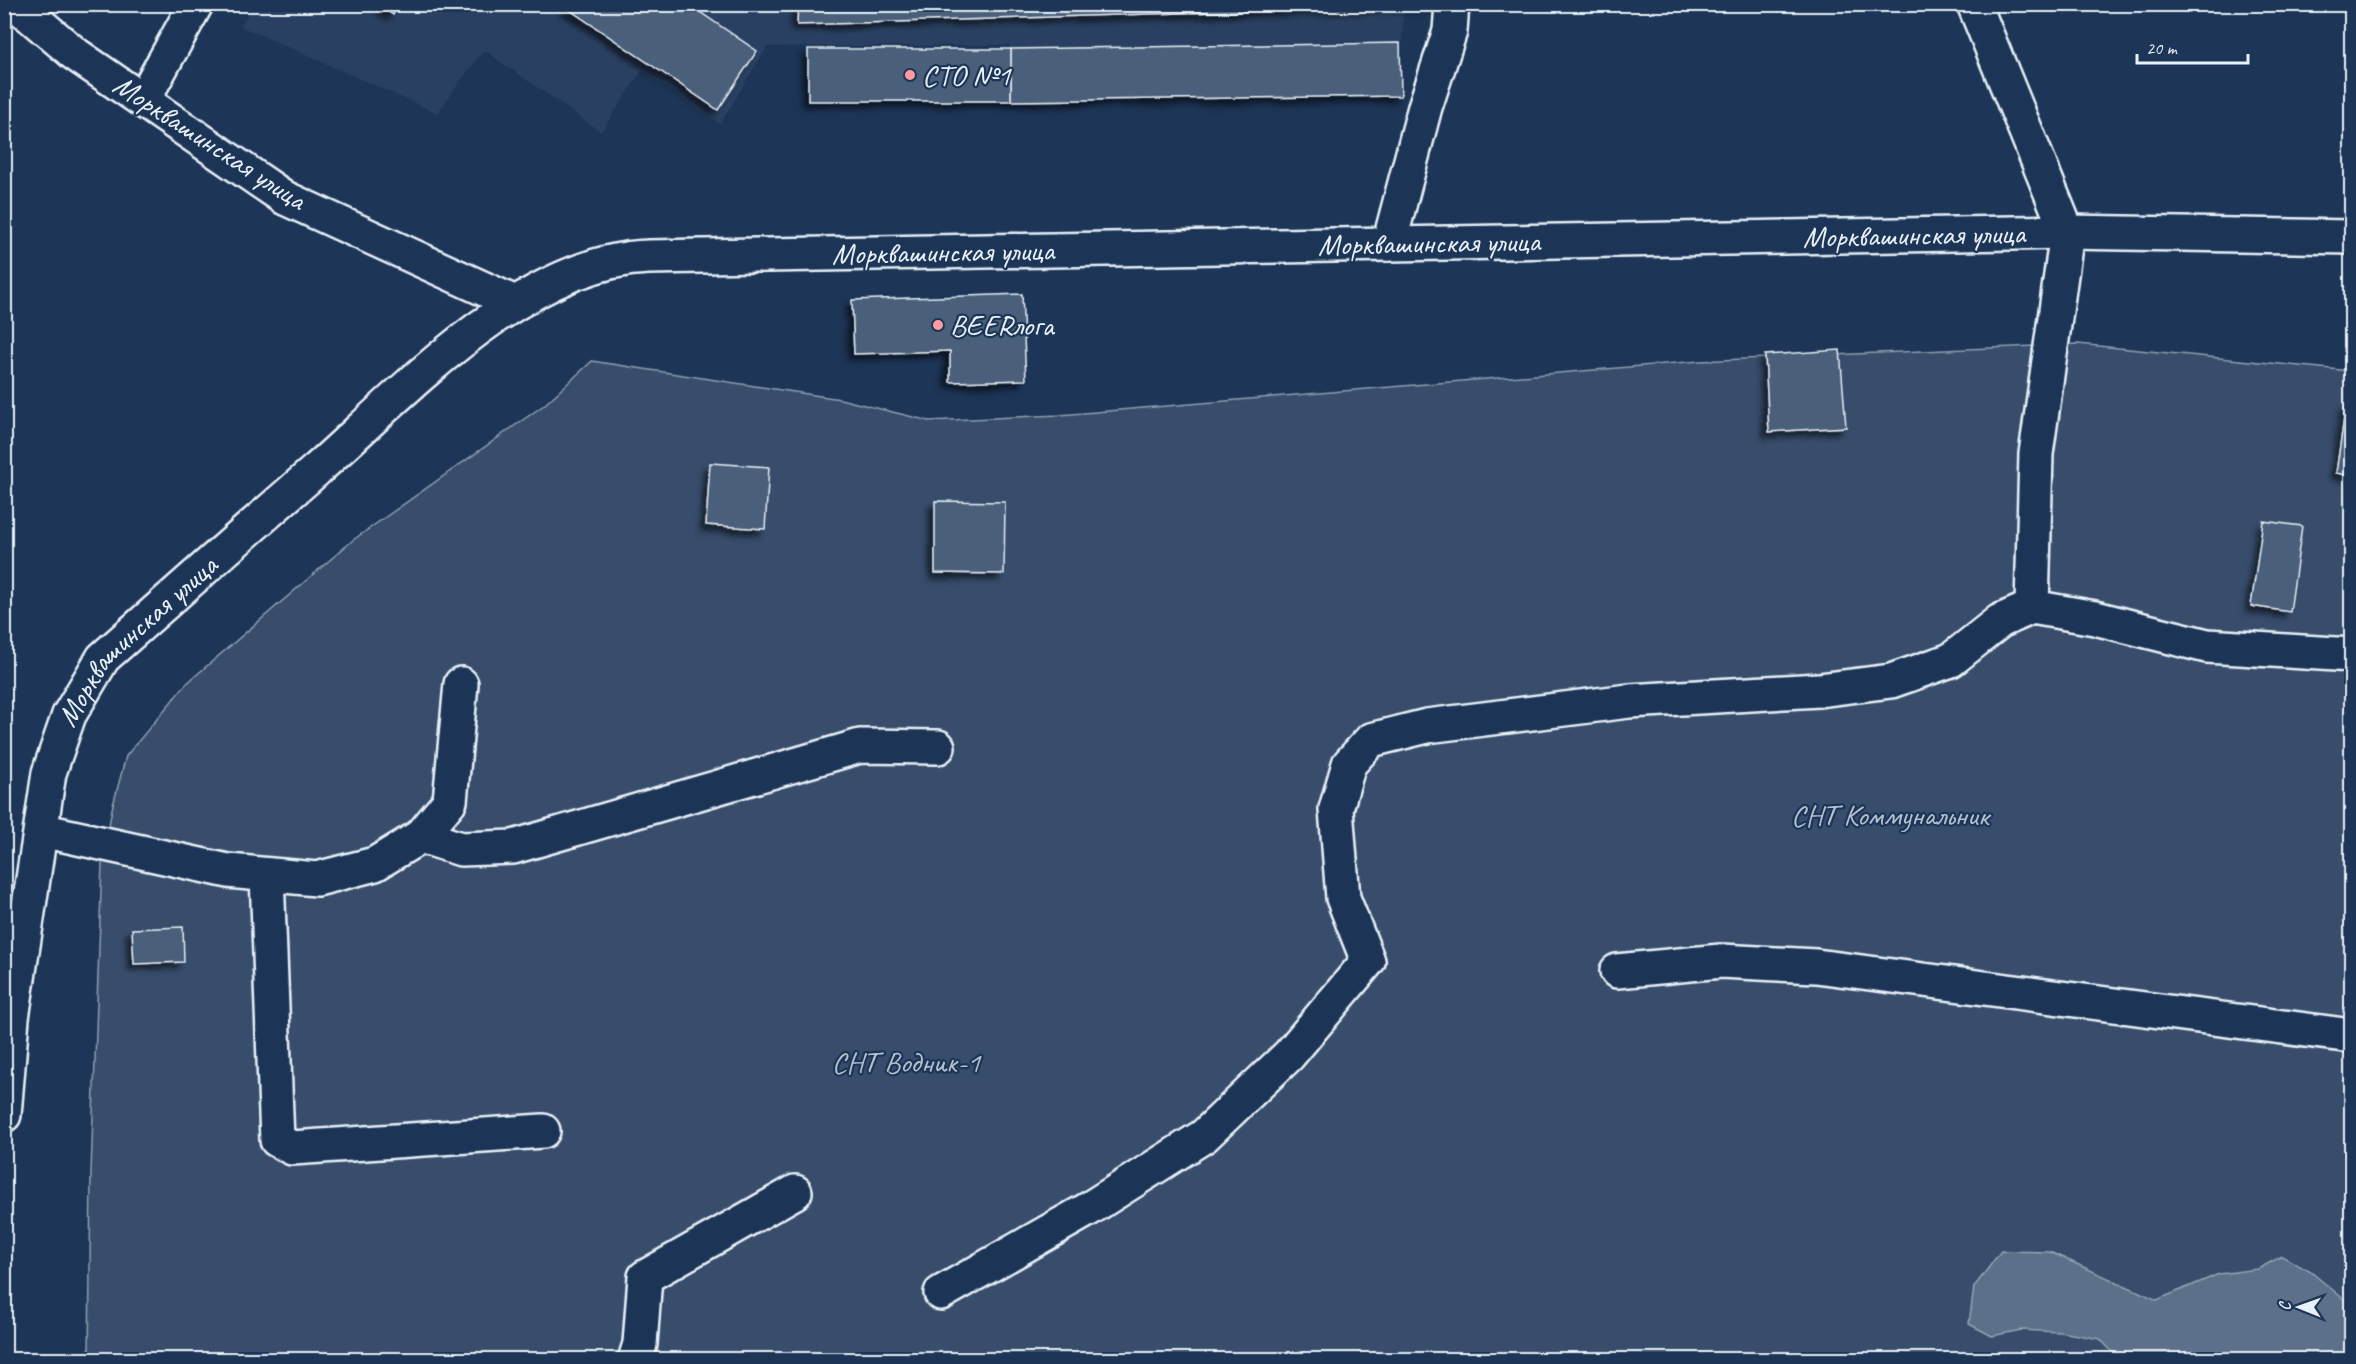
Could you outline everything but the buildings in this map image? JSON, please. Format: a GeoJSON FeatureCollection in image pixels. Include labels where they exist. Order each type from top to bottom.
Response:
{"type":"FeatureCollection","features":[{"type":"Feature","properties":{"kind":"street","name":"Морквашинская улица"},"geometry":{"type":"LineString","coordinates":[[16,4],[75,54],[285,198],[515,303]]}},
{"type":"Feature","properties":{"kind":"street"},"geometry":{"type":"LineString","coordinates":[[143,100],[196,4]]}},
{"type":"Feature","properties":{"kind":"street"},"geometry":{"type":"LineString","coordinates":[[1389,244],[1425,107],[1450,31],[1452,4]]}},
{"type":"Feature","properties":{"kind":"street"},"geometry":{"type":"LineString","coordinates":[[1974,4],[2067,232],[2036,454],[2032,607]]}},
{"type":"Feature","properties":{"kind":"street","name":"Морквашинская улица"},"geometry":{"type":"LineString","coordinates":[[4,1114],[12,1018],[49,773],[69,715],[103,658],[452,349],[515,303],[572,273],[631,258],[2067,232],[2352,237]]}},
{"type":"Feature","properties":{"kind":"street"},"geometry":{"type":"LineString","coordinates":[[941,1293],[1087,1210],[1204,1136],[1289,1055],[1368,961],[1343,898],[1336,809],[1349,764],[1371,740],[1427,726],[1629,701],[1819,690],[1891,681],[1951,660],[2000,621],[2032,607],[2095,618],[2207,646],[2352,656]]}},
{"type":"Feature","properties":{"kind":"street"},"geometry":{"type":"LineString","coordinates":[[41,830],[228,871],[267,875],[317,879],[375,864],[421,836],[450,801],[461,684]]}},
{"type":"Feature","properties":{"kind":"street"},"geometry":{"type":"LineString","coordinates":[[421,836],[461,849],[513,847],[860,746],[938,747]]}},
{"type":"Feature","properties":{"kind":"street"},"geometry":{"type":"LineString","coordinates":[[267,875],[277,1140],[292,1148],[543,1131]]}},
{"type":"Feature","properties":{"kind":"street"},"geometry":{"type":"LineString","coordinates":[[1617,971],[1721,961],[1816,966],[2352,1036]]}},
{"type":"Feature","properties":{"kind":"street"},"geometry":{"type":"LineString","coordinates":[[635,1359],[640,1344],[645,1277],[795,1192]]}},
{"type":"Feature","properties":{"kind":"shaded area"},"geometry":{"type":"Polygon","coordinates":[[[254,4],[1447,5],[1447,8],[1403,9],[1401,96],[1011,101],[1010,45],[767,47],[720,124],[642,71],[601,132],[484,50],[437,113],[240,26],[254,4]]]}},
{"type":"Feature","properties":{"kind":"shaded area"},"geometry":{"type":"Polygon","coordinates":[[[2001,1251],[2050,1252],[2157,1300],[2219,1274],[2258,1269],[2282,1256],[2311,1272],[2351,1305],[2351,1359],[2293,1360],[2260,1355],[2258,1360],[2119,1359],[2100,1339],[2061,1332],[2021,1330],[1992,1336],[1969,1324],[1974,1287],[2001,1251]]]}},
{"type":"Feature","properties":{"kind":"green space","name":"СНТ Коммунальник"},"geometry":{"type":"Polygon","coordinates":[[[2078,344],[2351,371],[2351,1359],[89,1360],[91,1172],[102,863],[112,809],[126,756],[186,684],[353,540],[544,405],[592,361],[840,399],[929,421],[1060,415],[1700,361],[2078,344]]]}},
{"type":"Feature","properties":{"kind":"place","name":"СТО №1"},"geometry":{"type":"Point","coordinates":[910,75]}},
{"type":"Feature","properties":{"kind":"place","name":"BEERлога"},"geometry":{"type":"Point","coordinates":[938,325]}},
{"type":"Feature","properties":{"kind":"park label","name":"СНТ Водник-1"},"geometry":{"type":"Point","coordinates":[906,1062]}}]}
